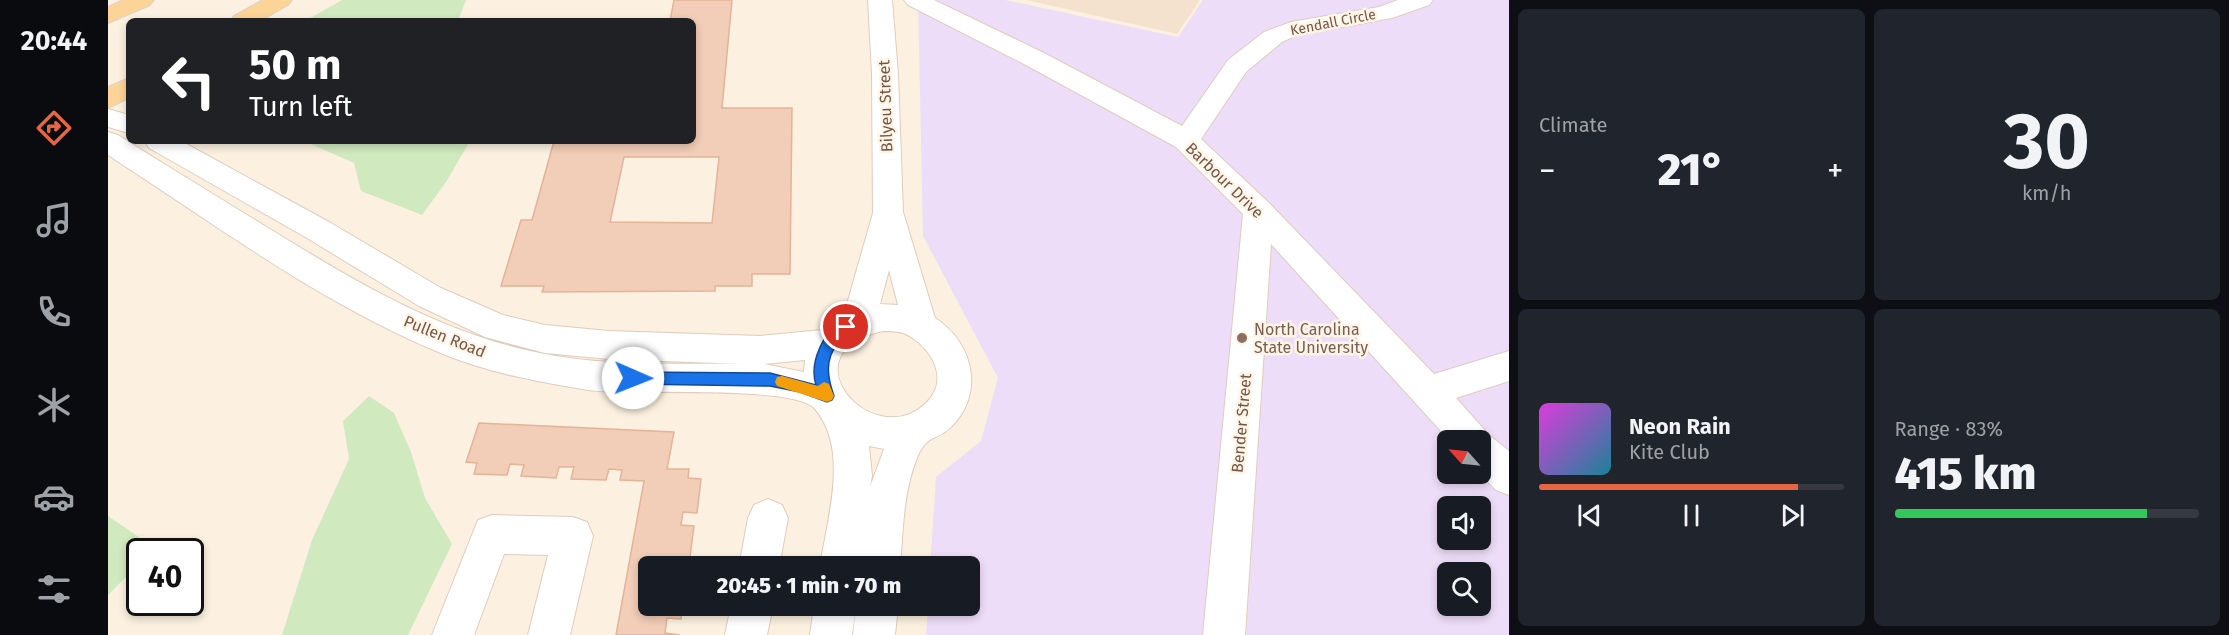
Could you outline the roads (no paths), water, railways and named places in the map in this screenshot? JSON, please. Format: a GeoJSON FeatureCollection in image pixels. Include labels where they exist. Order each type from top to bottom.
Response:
{"type":"FeatureCollection","features":[{"type":"Feature","properties":{"kind":"main road"},"geometry":{"type":"LineString","coordinates":[[108,16],[142,0]]}},
{"type":"Feature","properties":{"kind":"main road"},"geometry":{"type":"LineString","coordinates":[[247,18],[280,0]]}},
{"type":"Feature","properties":{"kind":"main road"},"geometry":{"type":"LineString","coordinates":[[108,99],[126,88]]}},
{"type":"Feature","properties":{"kind":"street","name":"Bilyeu Street"},"geometry":{"type":"LineString","coordinates":[[880,0],[885,74],[888,212],[920,325]]}},
{"type":"Feature","properties":{"kind":"street","name":"Barbour Drive"},"geometry":{"type":"LineString","coordinates":[[916,0],[1035,59],[1186,141],[1258,211],[1463,430]]}},
{"type":"Feature","properties":{"kind":"street","name":"Kendall Circle"},"geometry":{"type":"LineString","coordinates":[[1186,141],[1237,66],[1273,37],[1291,29],[1384,13],[1421,0]]}},
{"type":"Feature","properties":{"kind":"street"},"geometry":{"type":"LineString","coordinates":[[108,118],[126,123]]}},
{"type":"Feature","properties":{"kind":"street","name":"Pullen Road"},"geometry":{"type":"LineString","coordinates":[[108,142],[318,275],[406,322],[455,344],[535,367],[600,376],[770,379],[800,386],[836,407]]}},
{"type":"Feature","properties":{"kind":"street","name":"Pullen Road"},"geometry":{"type":"LineString","coordinates":[[164,144],[318,230],[430,297],[496,327],[546,339],[609,345],[760,350],[838,335]]}},
{"type":"Feature","properties":{"kind":"street","name":"Bender Street"},"geometry":{"type":"LineString","coordinates":[[1224,635],[1258,211]]}},
{"type":"Feature","properties":{"kind":"street","name":"Bilyeu Street"},"geometry":{"type":"LineString","coordinates":[[838,335],[860,312],[865,300],[888,212]]}},
{"type":"Feature","properties":{"kind":"street"},"geometry":{"type":"LineString","coordinates":[[836,407],[865,429],[888,434],[912,431],[932,422],[946,408],[955,390],[956,371],[950,353],[937,337],[920,325],[902,319],[883,317],[864,320],[838,335],[822,359],[821,378],[836,407],[852,453],[853,476],[842,556]]}},
{"type":"Feature","properties":{"kind":"street"},"geometry":{"type":"LineString","coordinates":[[1426,392],[1509,366]]}},
{"type":"Feature","properties":{"kind":"street"},"geometry":{"type":"LineString","coordinates":[[881,556],[885,502],[899,456],[912,431]]}},
{"type":"Feature","properties":{"kind":"street"},"geometry":{"type":"LineString","coordinates":[[1491,459],[1509,477]]}},
{"type":"Feature","properties":{"kind":"street"},"geometry":{"type":"LineString","coordinates":[[761,556],[768,518]]}},
{"type":"Feature","properties":{"kind":"street"},"geometry":{"type":"LineString","coordinates":[[453,635],[492,534],[573,536],[549,635]]}},
{"type":"Feature","properties":{"kind":"street"},"geometry":{"type":"LineString","coordinates":[[746,635],[750,616]]}},
{"type":"Feature","properties":{"kind":"street"},"geometry":{"type":"LineString","coordinates":[[831,635],[834,616]]}},
{"type":"Feature","properties":{"kind":"street"},"geometry":{"type":"LineString","coordinates":[[874,635],[876,616]]}},
{"type":"Feature","properties":{"kind":"place","name":"North Carolina State University"},"geometry":{"type":"Point","coordinates":[1242,338]}}]}
